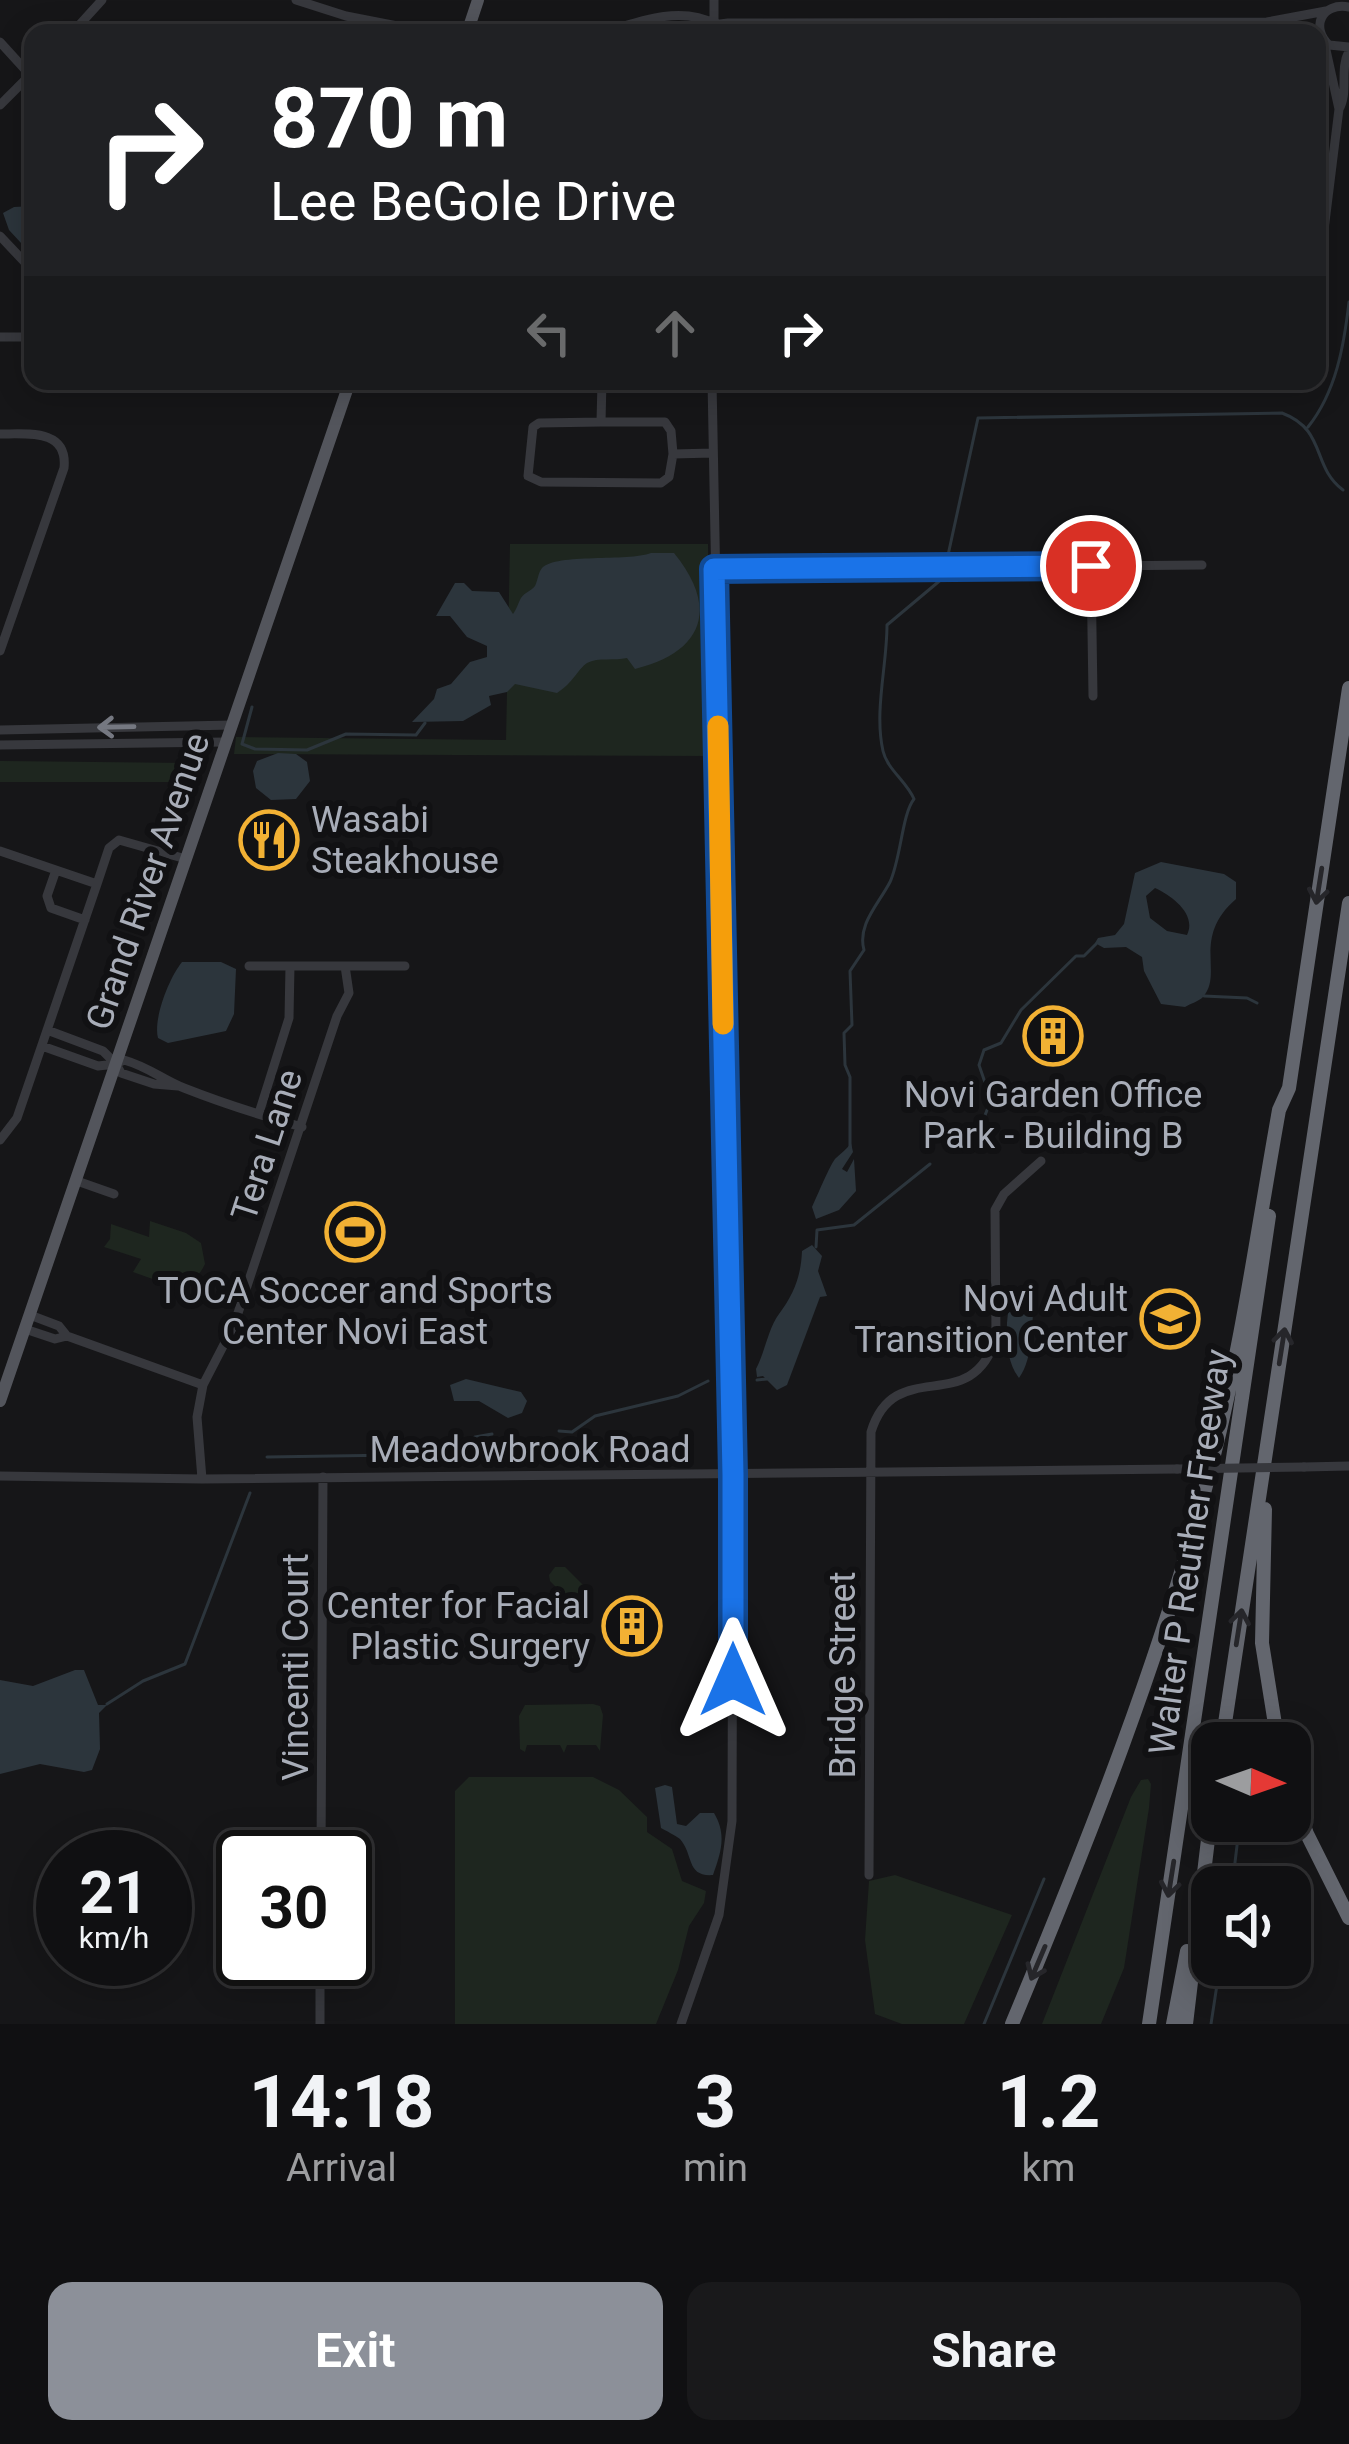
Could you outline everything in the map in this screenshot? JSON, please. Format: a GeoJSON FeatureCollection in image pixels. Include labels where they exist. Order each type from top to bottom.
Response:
{"type":"FeatureCollection","features":[{"type":"Feature","properties":{"kind":"highway"},"geometry":{"type":"LineString","coordinates":[[1012,2024],[1119,1760],[1168,1617],[1213,1459],[1279,1111],[1288,1088],[1349,688]]}},
{"type":"Feature","properties":{"kind":"highway"},"geometry":{"type":"LineString","coordinates":[[1225,1722],[1349,903]]}},
{"type":"Feature","properties":{"kind":"highway","name":"Walter P Reuther Freeway"},"geometry":{"type":"LineString","coordinates":[[1149,2024],[1288,1088]]}},
{"type":"Feature","properties":{"kind":"highway"},"geometry":{"type":"LineString","coordinates":[[1264,1462],[1262,1643],[1275,1722]]}},
{"type":"Feature","properties":{"kind":"highway"},"geometry":{"type":"LineString","coordinates":[[1311,1842],[1349,1918]]}},
{"type":"Feature","properties":{"kind":"highway"},"geometry":{"type":"LineString","coordinates":[[1173,2024],[1191,1934]]}},
{"type":"Feature","properties":{"kind":"highway"},"geometry":{"type":"LineString","coordinates":[[1186,2024],[1191,1972]]}},
{"type":"Feature","properties":{"kind":"main road","name":"Grand River Avenue"},"geometry":{"type":"LineString","coordinates":[[0,1401],[119,1069],[347,390]]}},
{"type":"Feature","properties":{"kind":"street"},"geometry":{"type":"LineString","coordinates":[[80,24],[103,0]]}},
{"type":"Feature","properties":{"kind":"street"},"geometry":{"type":"LineString","coordinates":[[296,0],[387,24]]}},
{"type":"Feature","properties":{"kind":"street"},"geometry":{"type":"LineString","coordinates":[[1083,24],[1267,22],[1328,7],[1349,7]]}},
{"type":"Feature","properties":{"kind":"street"},"geometry":{"type":"LineString","coordinates":[[637,24],[669,16],[700,16],[709,24]]}},
{"type":"Feature","properties":{"kind":"street"},"geometry":{"type":"LineString","coordinates":[[1267,22],[1274,24]]}},
{"type":"Feature","properties":{"kind":"street"},"geometry":{"type":"LineString","coordinates":[[0,41],[24,65]]}},
{"type":"Feature","properties":{"kind":"street"},"geometry":{"type":"LineString","coordinates":[[1339,109],[1349,49]]}},
{"type":"Feature","properties":{"kind":"street"},"geometry":{"type":"LineString","coordinates":[[1326,63],[1339,109],[1326,214]]}},
{"type":"Feature","properties":{"kind":"street"},"geometry":{"type":"LineString","coordinates":[[0,105],[24,81]]}},
{"type":"Feature","properties":{"kind":"street"},"geometry":{"type":"LineString","coordinates":[[0,236],[24,262]]}},
{"type":"Feature","properties":{"kind":"street"},"geometry":{"type":"LineString","coordinates":[[602,390],[602,422]]}},
{"type":"Feature","properties":{"kind":"street"},"geometry":{"type":"LineString","coordinates":[[681,2024],[719,1915],[731,1836],[733,1475],[712,390]]}},
{"type":"Feature","properties":{"kind":"street"},"geometry":{"type":"LineString","coordinates":[[602,422],[665,422],[671,431],[673,454],[669,477],[662,483],[541,482],[528,476],[532,427],[602,422]]}},
{"type":"Feature","properties":{"kind":"street"},"geometry":{"type":"LineString","coordinates":[[0,434],[48,436],[61,444],[65,455],[0,651]]}},
{"type":"Feature","properties":{"kind":"street"},"geometry":{"type":"LineString","coordinates":[[673,454],[713,453]]}},
{"type":"Feature","properties":{"kind":"street"},"geometry":{"type":"LineString","coordinates":[[714,569],[1202,565]]}},
{"type":"Feature","properties":{"kind":"street"},"geometry":{"type":"LineString","coordinates":[[1091,566],[1093,696]]}},
{"type":"Feature","properties":{"kind":"street"},"geometry":{"type":"LineString","coordinates":[[0,730],[232,725]]}},
{"type":"Feature","properties":{"kind":"street"},"geometry":{"type":"LineString","coordinates":[[0,746],[226,742]]}},
{"type":"Feature","properties":{"kind":"street"},"geometry":{"type":"LineString","coordinates":[[0,1140],[17,1118],[50,1031],[110,848],[119,840],[186,859]]}},
{"type":"Feature","properties":{"kind":"street"},"geometry":{"type":"LineString","coordinates":[[0,851],[97,884]]}},
{"type":"Feature","properties":{"kind":"street"},"geometry":{"type":"LineString","coordinates":[[56,870],[47,896],[51,908],[85,920]]}},
{"type":"Feature","properties":{"kind":"street"},"geometry":{"type":"LineString","coordinates":[[249,966],[405,966]]}},
{"type":"Feature","properties":{"kind":"street"},"geometry":{"type":"LineString","coordinates":[[259,1113],[289,1018],[290,966]]}},
{"type":"Feature","properties":{"kind":"street","name":"Tera Lane"},"geometry":{"type":"LineString","coordinates":[[202,1479],[196,1434],[203,1385],[234,1324],[337,1016],[349,993],[345,966]]}},
{"type":"Feature","properties":{"kind":"street"},"geometry":{"type":"LineString","coordinates":[[50,1031],[103,1051],[119,1069]]}},
{"type":"Feature","properties":{"kind":"street"},"geometry":{"type":"LineString","coordinates":[[76,1058],[81,1042]]}},
{"type":"Feature","properties":{"kind":"street"},"geometry":{"type":"LineString","coordinates":[[42,1046],[119,1069]]}},
{"type":"Feature","properties":{"kind":"street"},"geometry":{"type":"LineString","coordinates":[[119,1069],[124,1060],[138,1064],[178,1086],[302,1127]]}},
{"type":"Feature","properties":{"kind":"street","name":"Bridge Street"},"geometry":{"type":"LineString","coordinates":[[868,1875],[870,1474],[875,1419],[890,1399],[916,1388],[965,1381],[989,1357],[996,1337],[995,1210],[1004,1194],[1041,1161]]}},
{"type":"Feature","properties":{"kind":"street"},"geometry":{"type":"LineString","coordinates":[[77,1181],[114,1194]]}},
{"type":"Feature","properties":{"kind":"street"},"geometry":{"type":"LineString","coordinates":[[27,1322],[55,1339],[67,1336],[203,1385]]}},
{"type":"Feature","properties":{"kind":"street","name":"Meadowbrook Road"},"geometry":{"type":"LineString","coordinates":[[0,1476],[202,1479],[1349,1466]]}},
{"type":"Feature","properties":{"kind":"street","name":"Vincenti Court"},"geometry":{"type":"LineString","coordinates":[[321,1830],[323,1477]]}},
{"type":"Feature","properties":{"kind":"street"},"geometry":{"type":"LineString","coordinates":[[320,1986],[320,2024]]}},
{"type":"Feature","properties":{"kind":"shaded area"},"geometry":{"type":"Polygon","coordinates":[[[24,206],[24,246],[9,230],[3,213],[24,206]]]}},
{"type":"Feature","properties":{"kind":"shaded area"},"geometry":{"type":"Polygon","coordinates":[[[510,544],[708,544],[711,756],[234,754],[236,737],[506,740],[510,544]]]}},
{"type":"Feature","properties":{"kind":"shaded area"},"geometry":{"type":"Polygon","coordinates":[[[674,553],[697,592],[697,625],[677,651],[635,669],[627,658],[591,661],[557,693],[515,684],[507,692],[489,696],[491,705],[463,721],[412,722],[434,699],[437,689],[451,684],[470,662],[487,657],[487,646],[467,637],[450,616],[436,616],[455,583],[464,583],[472,591],[499,592],[513,614],[550,563],[674,553]]]}},
{"type":"Feature","properties":{"kind":"shaded area"},"geometry":{"type":"Polygon","coordinates":[[[278,753],[296,754],[307,762],[310,781],[296,799],[271,800],[256,788],[253,771],[257,761],[278,753]]]}},
{"type":"Feature","properties":{"kind":"shaded area"},"geometry":{"type":"Polygon","coordinates":[[[0,761],[189,763],[182,782],[0,782],[0,761]]]}},
{"type":"Feature","properties":{"kind":"shaded area"},"geometry":{"type":"Polygon","coordinates":[[[1161,862],[1224,874],[1236,882],[1236,899],[1223,913],[1211,941],[1209,987],[1201,999],[1185,1007],[1161,1004],[1142,957],[1126,947],[1104,948],[1095,943],[1115,935],[1124,924],[1135,873],[1161,862]],[[1155,888],[1146,896],[1150,918],[1167,931],[1187,935],[1186,913],[1155,888]]]}},
{"type":"Feature","properties":{"kind":"shaded area"},"geometry":{"type":"Polygon","coordinates":[[[182,962],[221,962],[236,969],[234,1014],[226,1031],[168,1043],[158,1038],[158,1020],[167,988],[182,962]]]}},
{"type":"Feature","properties":{"kind":"shaded area"},"geometry":{"type":"Polygon","coordinates":[[[851,1143],[853,1152],[842,1169],[847,1172],[854,1159],[856,1191],[839,1210],[816,1219],[812,1207],[834,1161],[851,1143]]]}},
{"type":"Feature","properties":{"kind":"shaded area"},"geometry":{"type":"Polygon","coordinates":[[[150,1221],[201,1243],[205,1264],[199,1274],[174,1284],[154,1279],[133,1272],[141,1259],[104,1247],[111,1224],[149,1237],[150,1221]]]}},
{"type":"Feature","properties":{"kind":"shaded area"},"geometry":{"type":"Polygon","coordinates":[[[812,1245],[822,1256],[818,1271],[827,1296],[820,1297],[787,1385],[777,1390],[763,1376],[757,1377],[756,1369],[796,1284],[802,1251],[812,1245]]]}},
{"type":"Feature","properties":{"kind":"shaded area"},"geometry":{"type":"Polygon","coordinates":[[[1025,1285],[1034,1293],[1032,1326],[1019,1378],[1010,1359],[1007,1326],[1011,1294],[1025,1285]]]}},
{"type":"Feature","properties":{"kind":"shaded area"},"geometry":{"type":"Polygon","coordinates":[[[466,1379],[521,1392],[527,1401],[522,1413],[508,1418],[479,1401],[454,1401],[450,1385],[466,1379]]]}},
{"type":"Feature","properties":{"kind":"shaded area"},"geometry":{"type":"Polygon","coordinates":[[[555,1567],[565,1567],[590,1592],[586,1608],[576,1607],[550,1581],[555,1567]]]}},
{"type":"Feature","properties":{"kind":"shaded area"},"geometry":{"type":"Polygon","coordinates":[[[84,1670],[98,1705],[107,1705],[99,1713],[100,1749],[92,1770],[40,1764],[0,1774],[0,1680],[33,1686],[84,1670]]]}},
{"type":"Feature","properties":{"kind":"shaded area"},"geometry":{"type":"Polygon","coordinates":[[[525,1705],[600,1706],[603,1715],[600,1751],[596,1745],[567,1745],[564,1753],[560,1745],[520,1749],[519,1716],[525,1705]]]}},
{"type":"Feature","properties":{"kind":"shaded area"},"geometry":{"type":"Polygon","coordinates":[[[469,1777],[593,1777],[619,1790],[647,1817],[647,1832],[672,1849],[682,1881],[706,1891],[656,2024],[455,2024],[455,1791],[469,1777]]]}},
{"type":"Feature","properties":{"kind":"shaded area"},"geometry":{"type":"Polygon","coordinates":[[[1148,1779],[1149,1808],[1124,1968],[1101,2024],[1042,2024],[1131,1797],[1141,1780],[1148,1779]]]}},
{"type":"Feature","properties":{"kind":"shaded area"},"geometry":{"type":"Polygon","coordinates":[[[672,1787],[677,1824],[686,1826],[700,1813],[714,1813],[722,1836],[713,1875],[698,1872],[680,1839],[661,1828],[655,1788],[672,1787]]]}},
{"type":"Feature","properties":{"kind":"shaded area"},"geometry":{"type":"Polygon","coordinates":[[[895,1875],[1012,1915],[964,2024],[902,2024],[875,2014],[865,1940],[869,1881],[895,1875]]]}},
{"type":"Feature","properties":{"kind":"waterway"},"geometry":{"type":"LineString","coordinates":[[1308,427],[1332,384],[1349,302]]}},
{"type":"Feature","properties":{"kind":"waterway"},"geometry":{"type":"LineString","coordinates":[[850,1147],[850,1077],[844,1033],[852,1025],[850,971],[864,950],[866,924],[894,872],[914,799],[885,758],[881,736],[887,625],[943,578],[978,418],[1282,413],[1306,429],[1326,470],[1343,490]]}},
{"type":"Feature","properties":{"kind":"waterway"},"geometry":{"type":"LineString","coordinates":[[252,707],[242,744],[255,749],[307,750],[346,734],[416,735],[425,723]]}},
{"type":"Feature","properties":{"kind":"waterway"},"geometry":{"type":"LineString","coordinates":[[964,1134],[980,1128],[991,1100],[979,1065],[984,1050],[1001,1043],[1021,1010],[1076,956],[1084,956],[1096,944]]}},
{"type":"Feature","properties":{"kind":"waterway"},"geometry":{"type":"LineString","coordinates":[[1204,996],[1247,998],[1257,1003]]}},
{"type":"Feature","properties":{"kind":"waterway"},"geometry":{"type":"LineString","coordinates":[[816,1247],[817,1230],[854,1225],[930,1164]]}},
{"type":"Feature","properties":{"kind":"waterway"},"geometry":{"type":"LineString","coordinates":[[757,1380],[767,1379]]}},
{"type":"Feature","properties":{"kind":"waterway"},"geometry":{"type":"LineString","coordinates":[[559,1431],[572,1432],[595,1416],[678,1396],[708,1381]]}},
{"type":"Feature","properties":{"kind":"waterway"},"geometry":{"type":"LineString","coordinates":[[431,1455],[450,1458],[475,1437],[492,1434]]}},
{"type":"Feature","properties":{"kind":"waterway"},"geometry":{"type":"LineString","coordinates":[[267,1457],[397,1455]]}},
{"type":"Feature","properties":{"kind":"waterway"},"geometry":{"type":"LineString","coordinates":[[107,1704],[143,1681],[185,1664],[250,1493]]}},
{"type":"Feature","properties":{"kind":"waterway"},"geometry":{"type":"LineString","coordinates":[[1235,1866],[1237,1842]]}},
{"type":"Feature","properties":{"kind":"waterway"},"geometry":{"type":"LineString","coordinates":[[984,2024],[1044,1879]]}},
{"type":"Feature","properties":{"kind":"waterway"},"geometry":{"type":"LineString","coordinates":[[1211,2024],[1217,1986]]}},
{"type":"Feature","properties":{"kind":"slow traffic"},"geometry":{"type":"LineString","coordinates":[[718,726],[723,1024]]}},
{"type":"Feature","properties":{"kind":"place","name":"Wasabi Steakhouse"},"geometry":{"type":"Point","coordinates":[269,840]}},
{"type":"Feature","properties":{"kind":"place","name":"Novi Garden Office Park - Building B"},"geometry":{"type":"Point","coordinates":[1053,1036]}},
{"type":"Feature","properties":{"kind":"place","name":"TOCA Soccer and Sports Center Novi East"},"geometry":{"type":"Point","coordinates":[355,1232]}},
{"type":"Feature","properties":{"kind":"place","name":"Novi Adult Transition Center"},"geometry":{"type":"Point","coordinates":[1170,1319]}},
{"type":"Feature","properties":{"kind":"place","name":"Center for Facial Plastic Surgery"},"geometry":{"type":"Point","coordinates":[632,1626]}},
{"type":"Feature","properties":{"kind":"route"},"geometry":{"type":"LineString","coordinates":[[733,1680],[714,569],[1091,566]]}}]}
